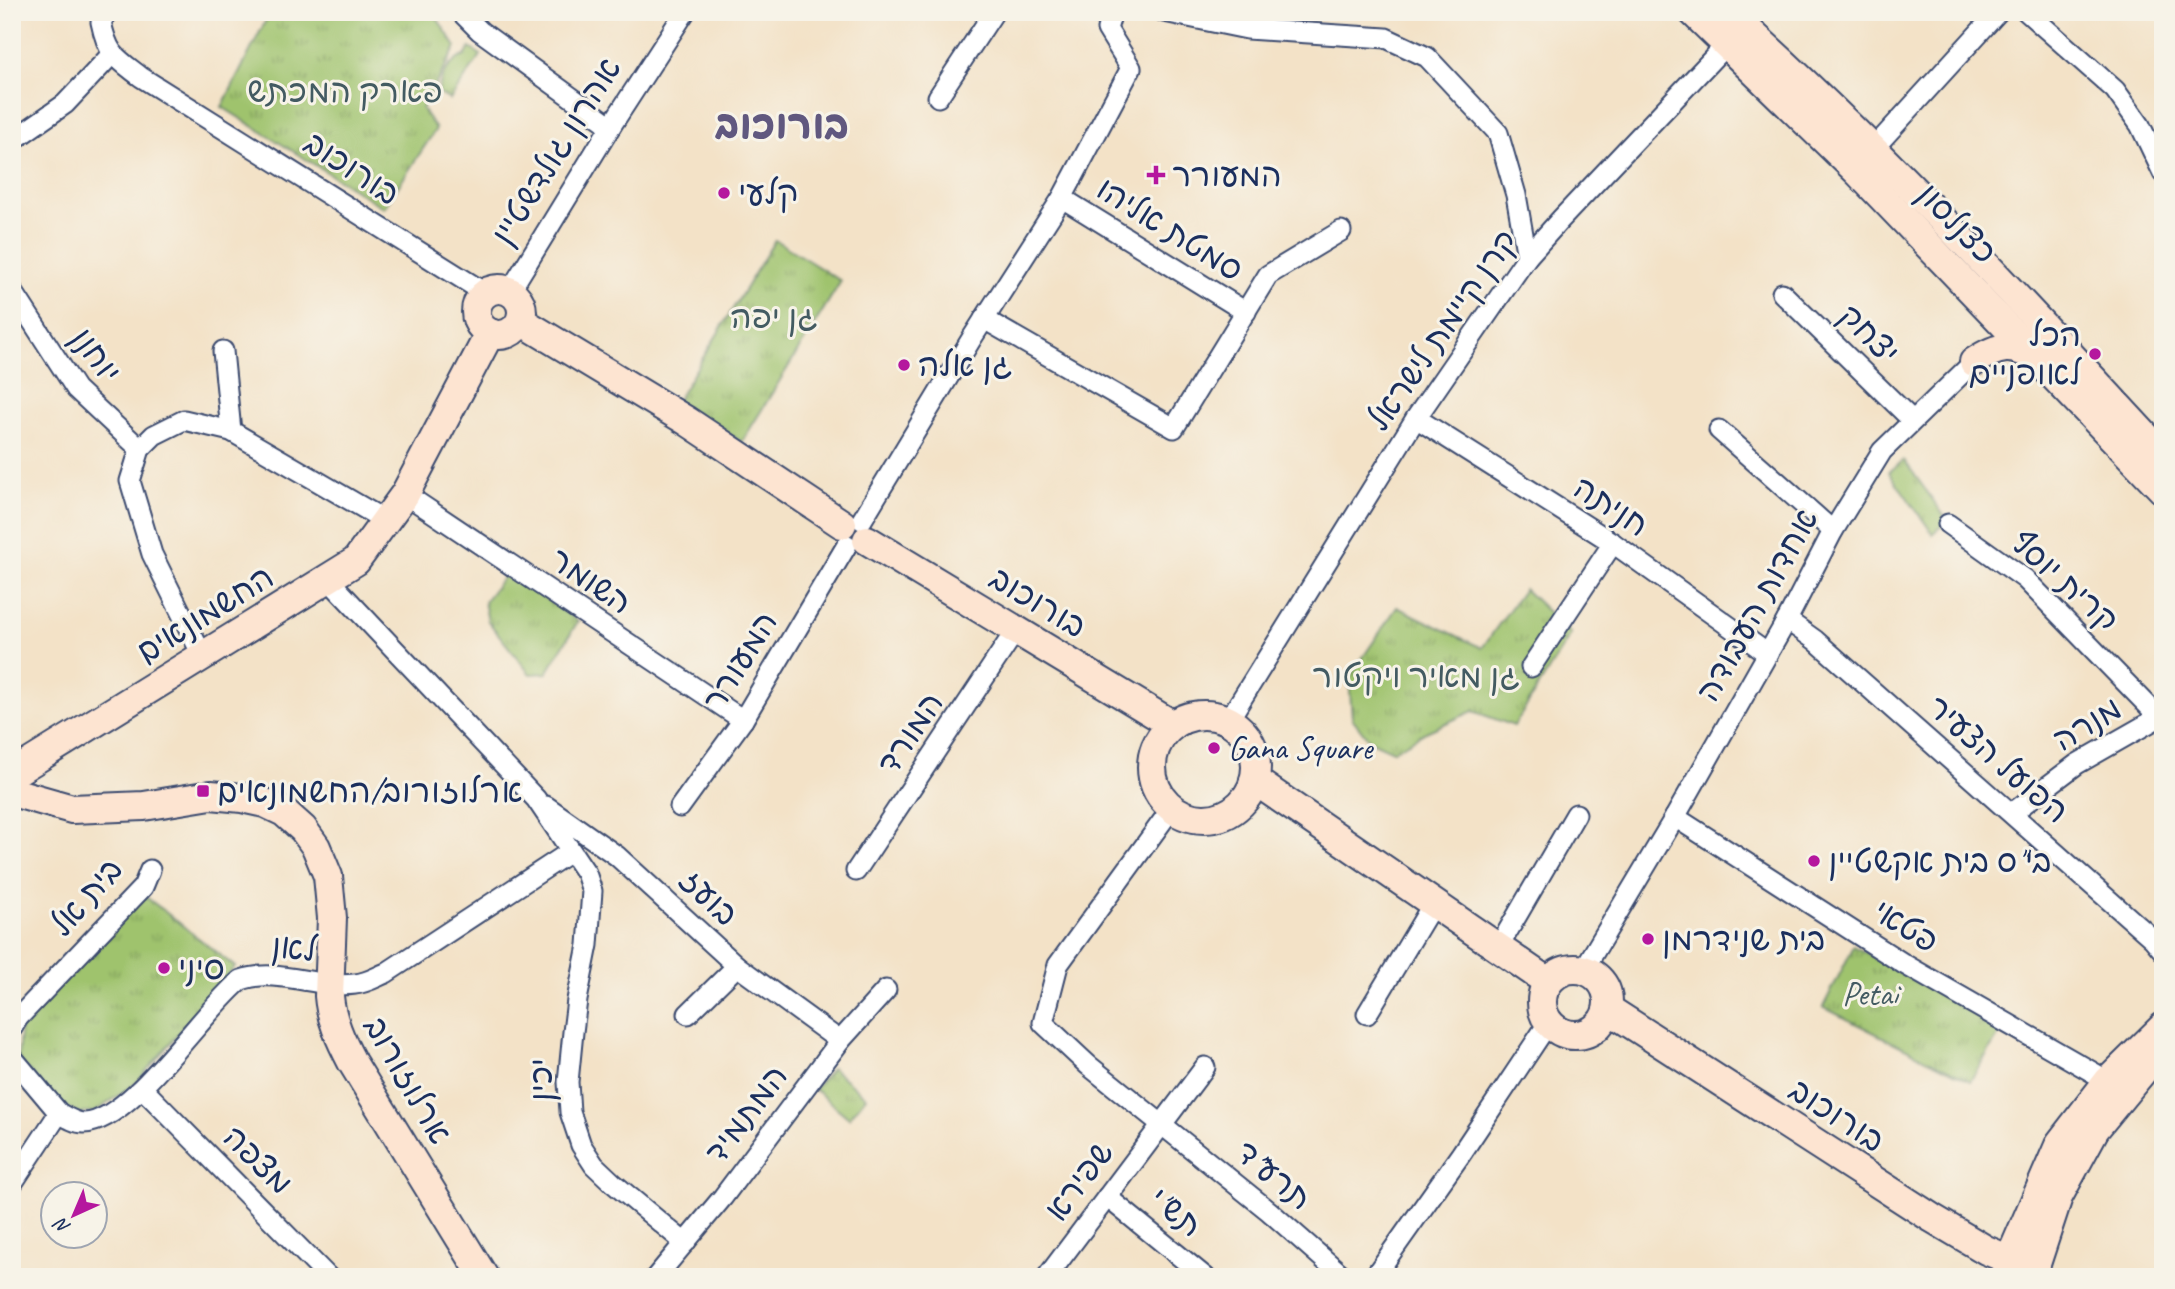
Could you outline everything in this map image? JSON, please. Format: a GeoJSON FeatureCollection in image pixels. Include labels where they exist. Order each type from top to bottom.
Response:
{"type":"FeatureCollection","features":[{"type":"Feature","properties":{"kind":"street"},"geometry":{"type":"LineString","coordinates":[[12,141],[65,104],[112,54],[105,41],[101,22],[107,12]]}},
{"type":"Feature","properties":{"kind":"street"},"geometry":{"type":"LineString","coordinates":[[460,12],[480,31],[611,126]]}},
{"type":"Feature","properties":{"kind":"street","name":"אהרון גולדשטיין"},"geometry":{"type":"LineString","coordinates":[[497,292],[611,126],[685,12]]}},
{"type":"Feature","properties":{"kind":"street"},"geometry":{"type":"LineString","coordinates":[[938,97],[995,12]]}},
{"type":"Feature","properties":{"kind":"street","name":"המעורר"},"geometry":{"type":"LineString","coordinates":[[680,807],[743,720],[984,319],[1062,198],[1131,68],[1107,29],[1112,12]]}},
{"type":"Feature","properties":{"kind":"street"},"geometry":{"type":"LineString","coordinates":[[1164,12],[1247,29],[1386,38],[1427,57],[1498,133],[1516,195],[1527,257]]}},
{"type":"Feature","properties":{"kind":"street","name":"כצנלסון"},"geometry":{"type":"LineString","coordinates":[[1693,12],[1739,24],[1873,149],[2021,300],[2163,456]]}},
{"type":"Feature","properties":{"kind":"street"},"geometry":{"type":"LineString","coordinates":[[1873,149],[1998,12]]}},
{"type":"Feature","properties":{"kind":"street"},"geometry":{"type":"LineString","coordinates":[[2027,12],[2115,90],[2140,125],[2163,173]]}},
{"type":"Feature","properties":{"kind":"street","name":"קרן קיימת לישראל"},"geometry":{"type":"LineString","coordinates":[[1228,721],[1416,418],[1527,257],[1739,24]]}},
{"type":"Feature","properties":{"kind":"street","name":"כצנלסון"},"geometry":{"type":"LineString","coordinates":[[1739,24],[1858,172],[2163,490]]}},
{"type":"Feature","properties":{"kind":"street","name":"בורוכוב"},"geometry":{"type":"LineString","coordinates":[[112,54],[141,77],[497,292]]}},
{"type":"Feature","properties":{"kind":"street","name":"סמטת אליהו"},"geometry":{"type":"LineString","coordinates":[[1062,198],[1246,312]]}},
{"type":"Feature","properties":{"kind":"street"},"geometry":{"type":"LineString","coordinates":[[984,319],[1174,428],[1268,275],[1340,231]]}},
{"type":"Feature","properties":{"kind":"street","name":"יוחנן"},"geometry":{"type":"LineString","coordinates":[[12,290],[76,389],[140,449]]}},
{"type":"Feature","properties":{"kind":"street"},"geometry":{"type":"LineString","coordinates":[[497,292],[520,301],[521,321],[508,334],[490,333],[483,329],[476,315],[476,307],[497,292]]}},
{"type":"Feature","properties":{"kind":"street","name":"יצחק"},"geometry":{"type":"LineString","coordinates":[[1782,293],[1912,420]]}},
{"type":"Feature","properties":{"kind":"street","name":"אחדות העבודה"},"geometry":{"type":"LineString","coordinates":[[1584,969],[1675,817],[1787,620],[1833,531],[1882,451],[2008,326],[2021,300]]}},
{"type":"Feature","properties":{"kind":"street","name":"בורוכוב"},"geometry":{"type":"LineString","coordinates":[[521,321],[687,421],[855,532],[1173,725]]}},
{"type":"Feature","properties":{"kind":"street"},"geometry":{"type":"LineString","coordinates":[[405,494],[490,333]]}},
{"type":"Feature","properties":{"kind":"street"},"geometry":{"type":"LineString","coordinates":[[1974,362],[1990,352],[2007,348],[2026,352],[2041,361]]}},
{"type":"Feature","properties":{"kind":"street"},"geometry":{"type":"LineString","coordinates":[[223,351],[231,431]]}},
{"type":"Feature","properties":{"kind":"street","name":"חניתה"},"geometry":{"type":"LineString","coordinates":[[1416,418],[1614,543],[1768,654]]}},
{"type":"Feature","properties":{"kind":"street"},"geometry":{"type":"LineString","coordinates":[[203,657],[152,554],[130,481],[140,449],[154,435],[184,420],[231,431],[386,521]]}},
{"type":"Feature","properties":{"kind":"street"},"geometry":{"type":"LineString","coordinates":[[1719,430],[1833,531]]}},
{"type":"Feature","properties":{"kind":"street","name":"החשמונאים"},"geometry":{"type":"LineString","coordinates":[[15,780],[356,561],[405,494]]}},
{"type":"Feature","properties":{"kind":"street","name":"השומר"},"geometry":{"type":"LineString","coordinates":[[405,494],[743,720]]}},
{"type":"Feature","properties":{"kind":"street","name":"קרית יוסף"},"geometry":{"type":"LineString","coordinates":[[1948,524],[2025,579],[2162,718]]}},
{"type":"Feature","properties":{"kind":"street"},"geometry":{"type":"LineString","coordinates":[[1531,667],[1614,543]]}},
{"type":"Feature","properties":{"kind":"street","name":"בועז"},"geometry":{"type":"LineString","coordinates":[[328,579],[536,799],[570,852]]}},
{"type":"Feature","properties":{"kind":"street","name":"הפועל הצעיר"},"geometry":{"type":"LineString","coordinates":[[1787,620],[1815,640],[2163,950]]}},
{"type":"Feature","properties":{"kind":"street","name":"המורד"},"geometry":{"type":"LineString","coordinates":[[856,871],[1016,630]]}},
{"type":"Feature","properties":{"kind":"street"},"geometry":{"type":"LineString","coordinates":[[1200,715],[1228,721],[1242,732],[1252,746],[1256,768],[1254,780],[1247,796],[1236,808],[1220,816],[1204,819],[1187,816],[1172,808],[1158,789],[1152,766],[1154,752],[1161,736],[1182,719],[1200,715]]}},
{"type":"Feature","properties":{"kind":"street","name":"מנרה"},"geometry":{"type":"LineString","coordinates":[[2012,813],[2077,764],[2162,718]]}},
{"type":"Feature","properties":{"kind":"street","name":"ארלוזורוב"},"geometry":{"type":"LineString","coordinates":[[15,780],[72,809],[144,806],[211,795],[242,798],[265,803],[284,812],[303,829],[316,847],[328,876],[332,918],[330,1011],[339,1036],[352,1062],[484,1277]]}},
{"type":"Feature","properties":{"kind":"street"},"geometry":{"type":"LineString","coordinates":[[1254,780],[1548,982]]}},
{"type":"Feature","properties":{"kind":"street","name":"בועז"},"geometry":{"type":"LineString","coordinates":[[536,799],[617,856],[737,966],[840,1041]]}},
{"type":"Feature","properties":{"kind":"street"},"geometry":{"type":"LineString","coordinates":[[1161,1124],[1088,1065],[1043,1023],[1058,965],[1172,808]]}},
{"type":"Feature","properties":{"kind":"street"},"geometry":{"type":"LineString","coordinates":[[1498,948],[1576,814]]}},
{"type":"Feature","properties":{"kind":"street","name":"פטאי"},"geometry":{"type":"LineString","coordinates":[[1675,817],[1904,964],[2108,1081]]}},
{"type":"Feature","properties":{"kind":"street"},"geometry":{"type":"LineString","coordinates":[[570,852],[586,873],[617,856]]}},
{"type":"Feature","properties":{"kind":"street","name":"לאן"},"geometry":{"type":"LineString","coordinates":[[59,1113],[85,1123],[115,1109],[142,1088],[240,980],[261,976],[354,984],[386,973],[570,852]]}},
{"type":"Feature","properties":{"kind":"street","name":"בית אל"},"geometry":{"type":"LineString","coordinates":[[12,1028],[18,1018],[144,887],[150,870]]}},
{"type":"Feature","properties":{"kind":"street","name":"יכין"},"geometry":{"type":"LineString","coordinates":[[586,873],[592,891],[588,944],[574,1022],[568,1082],[570,1112],[581,1145],[594,1165],[685,1243]]}},
{"type":"Feature","properties":{"kind":"street"},"geometry":{"type":"LineString","coordinates":[[1367,1014],[1433,904]]}},
{"type":"Feature","properties":{"kind":"street"},"geometry":{"type":"LineString","coordinates":[[688,1014],[737,966]]}},
{"type":"Feature","properties":{"kind":"street"},"geometry":{"type":"LineString","coordinates":[[1584,969],[1596,975],[1604,984],[1608,995],[1608,1009],[1604,1020],[1595,1029],[1585,1034],[1573,1035],[1557,1030],[1549,1022],[1542,1004],[1543,993],[1548,982],[1562,971],[1584,969]]}},
{"type":"Feature","properties":{"kind":"street","name":"המתמיד"},"geometry":{"type":"LineString","coordinates":[[656,1277],[840,1041],[886,990]]}},
{"type":"Feature","properties":{"kind":"street","name":"בורוכוב"},"geometry":{"type":"LineString","coordinates":[[1608,1009],[1932,1218],[2020,1271]]}},
{"type":"Feature","properties":{"kind":"street"},"geometry":{"type":"LineString","coordinates":[[1374,1277],[1461,1154],[1549,1022]]}},
{"type":"Feature","properties":{"kind":"street"},"geometry":{"type":"LineString","coordinates":[[2020,1271],[2060,1143],[2108,1081],[2163,1027]]}},
{"type":"Feature","properties":{"kind":"street"},"geometry":{"type":"LineString","coordinates":[[2020,1271],[2095,1129],[2163,1049]]}},
{"type":"Feature","properties":{"kind":"street"},"geometry":{"type":"LineString","coordinates":[[12,1057],[59,1113],[12,1184]]}},
{"type":"Feature","properties":{"kind":"street","name":"שפירא"},"geometry":{"type":"LineString","coordinates":[[1047,1277],[1205,1067]]}},
{"type":"Feature","properties":{"kind":"street","name":"מצפה"},"geometry":{"type":"LineString","coordinates":[[142,1088],[328,1277]]}},
{"type":"Feature","properties":{"kind":"street","name":"תרע\"ד"},"geometry":{"type":"LineString","coordinates":[[1161,1124],[1269,1211],[1344,1277]]}},
{"type":"Feature","properties":{"kind":"street","name":"תש\"י"},"geometry":{"type":"LineString","coordinates":[[1107,1196],[1205,1277]]}},
{"type":"Feature","properties":{"kind":"green space","name":"פארק המכתש"},"geometry":{"type":"Polygon","coordinates":[[[270,12],[433,12],[456,47],[422,109],[436,129],[384,208],[222,107],[270,12]]]}},
{"type":"Feature","properties":{"kind":"green space"},"geometry":{"type":"Polygon","coordinates":[[[470,48],[481,55],[450,100],[438,93],[441,81],[450,65],[465,56],[470,48]]]}},
{"type":"Feature","properties":{"kind":"green space","name":"גן יפה"},"geometry":{"type":"Polygon","coordinates":[[[775,240],[841,281],[742,442],[676,402],[775,240]]]}},
{"type":"Feature","properties":{"kind":"green space"},"geometry":{"type":"Polygon","coordinates":[[[1904,460],[1948,521],[1933,534],[1889,472],[1904,460]]]}},
{"type":"Feature","properties":{"kind":"green space"},"geometry":{"type":"Polygon","coordinates":[[[507,572],[578,621],[547,673],[530,674],[488,621],[484,602],[507,572]]]}},
{"type":"Feature","properties":{"kind":"green space","name":"גן מאיר ויקטור"},"geometry":{"type":"Polygon","coordinates":[[[1524,589],[1571,634],[1514,726],[1473,711],[1426,732],[1393,751],[1369,740],[1352,718],[1349,678],[1397,607],[1482,648],[1524,589]]]}},
{"type":"Feature","properties":{"kind":"green space"},"geometry":{"type":"Polygon","coordinates":[[[145,896],[235,967],[136,1083],[95,1112],[79,1114],[57,1103],[18,1059],[21,1021],[145,896]]]}},
{"type":"Feature","properties":{"kind":"green space","name":"Petai"},"geometry":{"type":"Polygon","coordinates":[[[1854,946],[2002,1030],[1970,1081],[1823,1007],[1854,946]]]}},
{"type":"Feature","properties":{"kind":"green space"},"geometry":{"type":"Polygon","coordinates":[[[832,1068],[866,1097],[849,1118],[814,1089],[832,1068]]]}},
{"type":"Feature","properties":{"kind":"place","name":"המעורר"},"geometry":{"type":"Point","coordinates":[1156,175]}},
{"type":"Feature","properties":{"kind":"place","name":"קלעי"},"geometry":{"type":"Point","coordinates":[724,193]}},
{"type":"Feature","properties":{"kind":"place","name":"הכל לאופניים"},"geometry":{"type":"Point","coordinates":[2095,354]}},
{"type":"Feature","properties":{"kind":"place","name":"גן אלה"},"geometry":{"type":"Point","coordinates":[904,365]}},
{"type":"Feature","properties":{"kind":"place","name":"Gana Square"},"geometry":{"type":"Point","coordinates":[1214,748]}},
{"type":"Feature","properties":{"kind":"place","name":"ארלוזורוב/החשמונאים"},"geometry":{"type":"Point","coordinates":[203,791]}},
{"type":"Feature","properties":{"kind":"place","name":"בי\"ס בית אקשטיין"},"geometry":{"type":"Point","coordinates":[1814,861]}},
{"type":"Feature","properties":{"kind":"place","name":"בית שנידרמן"},"geometry":{"type":"Point","coordinates":[1648,939]}},
{"type":"Feature","properties":{"kind":"place","name":"סיני"},"geometry":{"type":"Point","coordinates":[164,968]}},
{"type":"Feature","properties":{"kind":"district","name":"בורוכוב"},"geometry":{"type":"Point","coordinates":[782,125]}}]}
